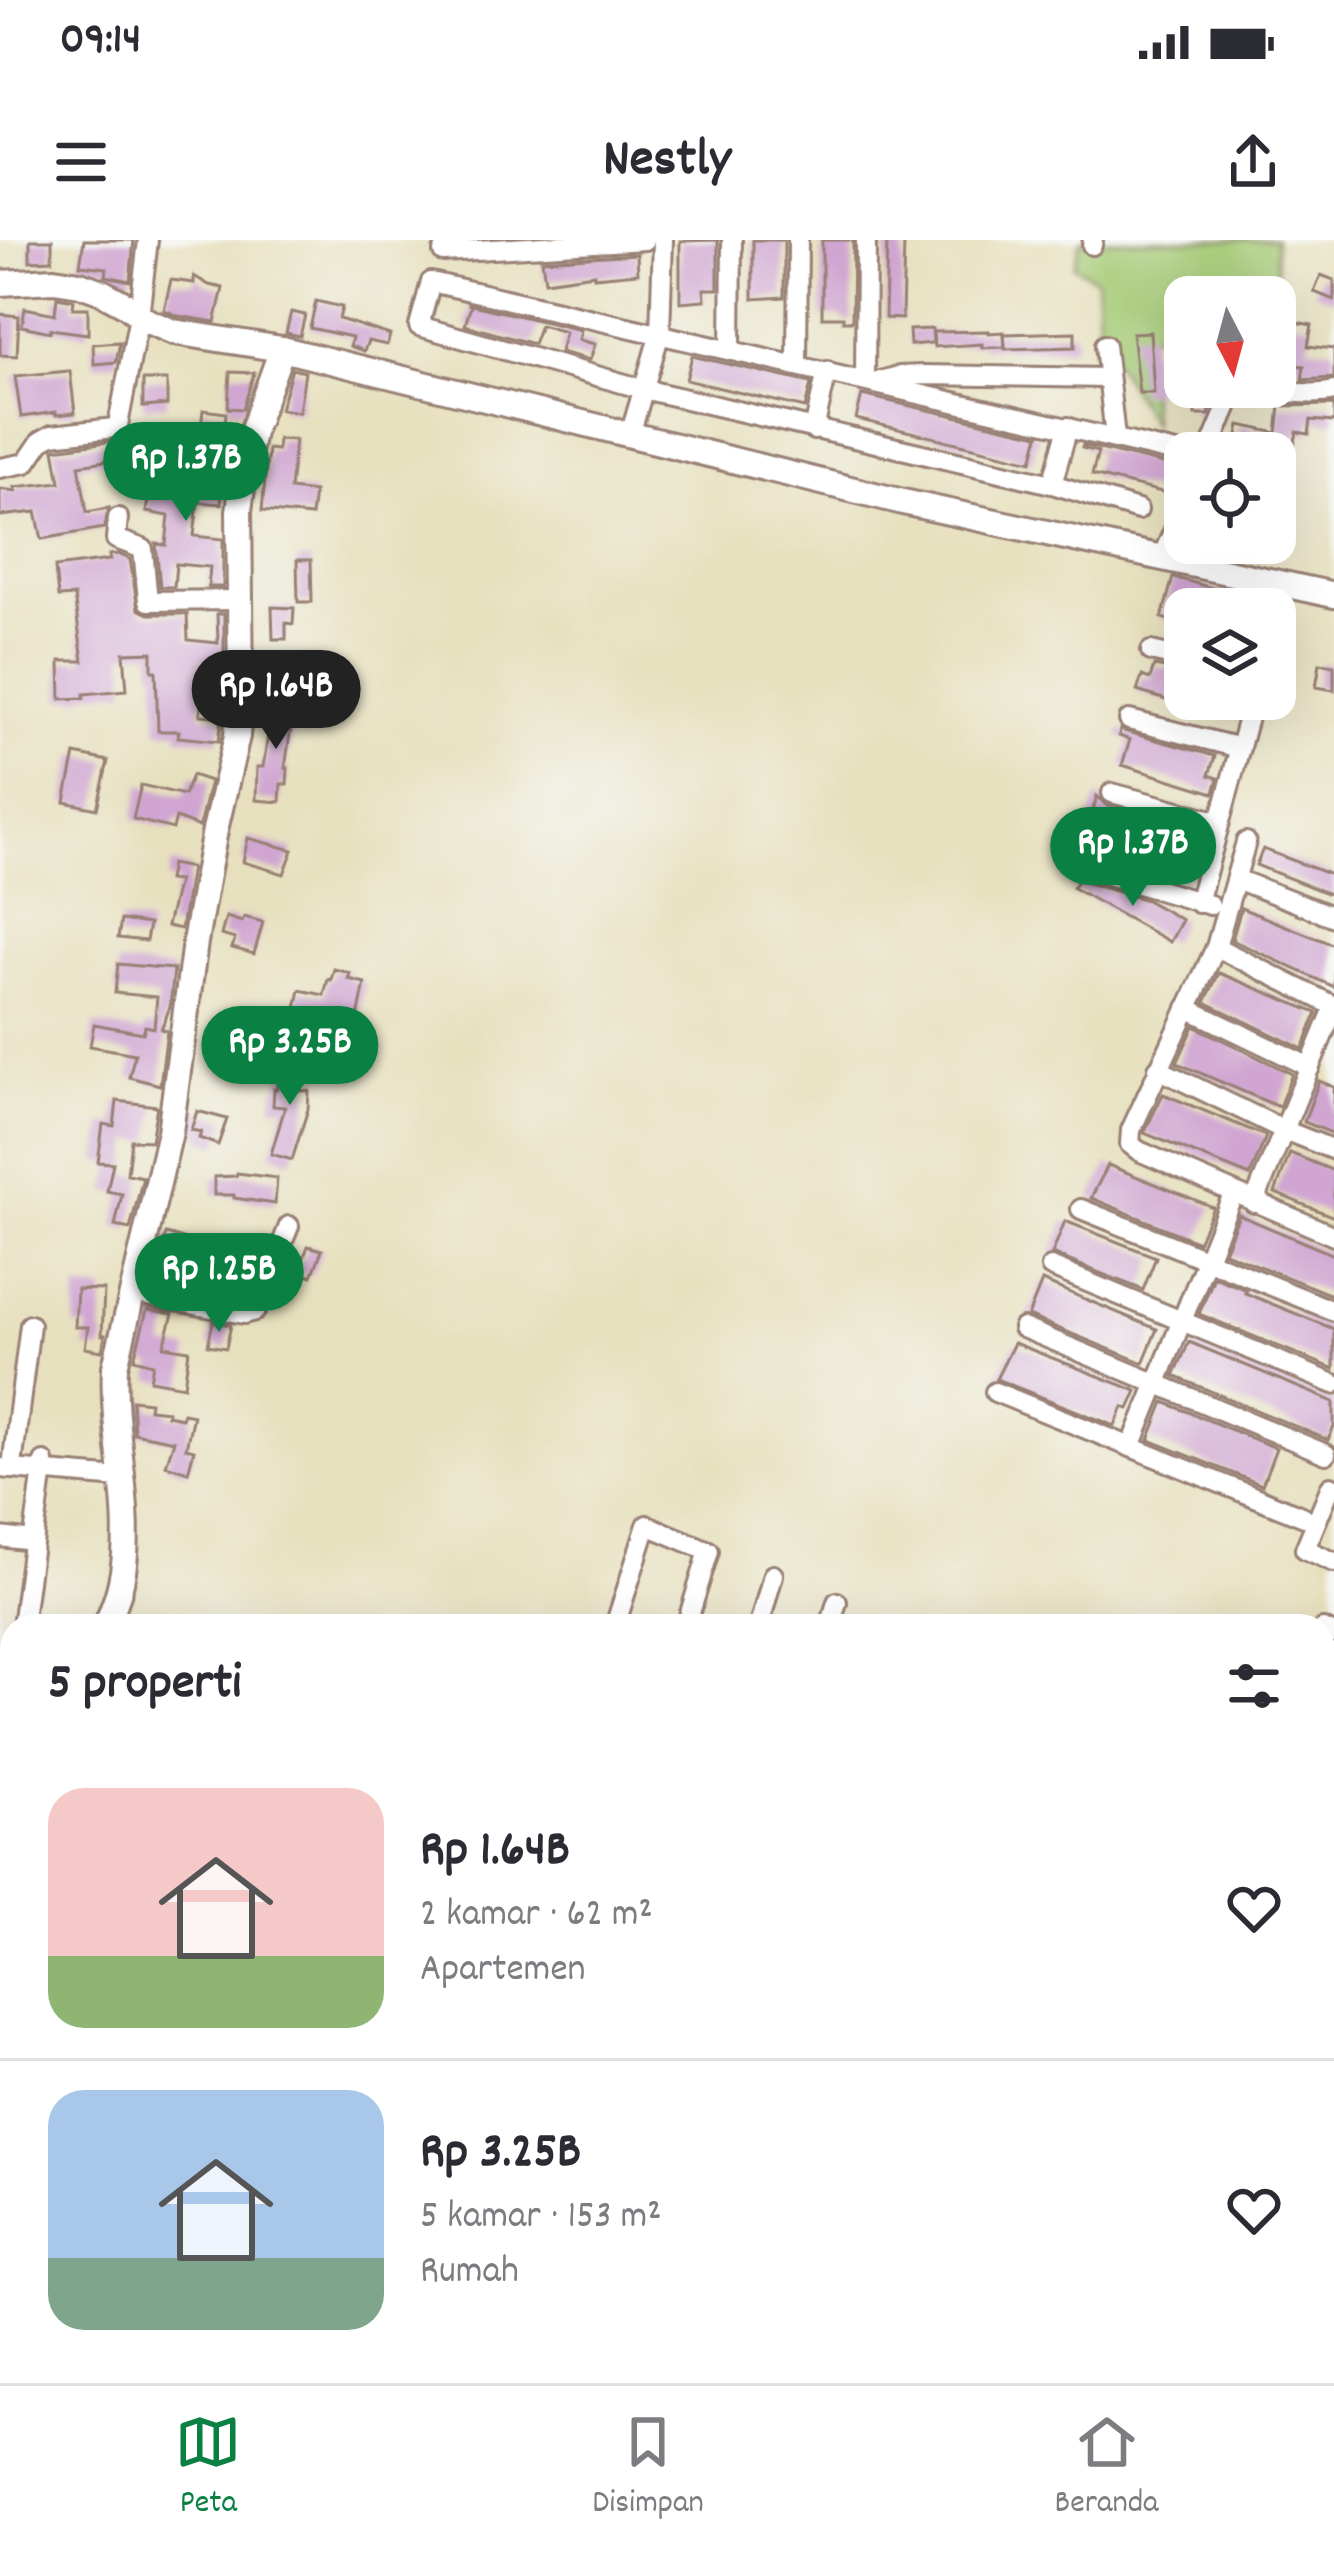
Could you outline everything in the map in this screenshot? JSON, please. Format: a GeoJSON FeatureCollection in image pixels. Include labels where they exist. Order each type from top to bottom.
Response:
{"type":"FeatureCollection","features":[{"type":"Feature","properties":{"kind":"street"},"geometry":{"type":"LineString","coordinates":[[0,468],[26,464],[41,441],[52,435],[118,425],[148,240]]}},
{"type":"Feature","properties":{"kind":"street"},"geometry":{"type":"LineString","coordinates":[[443,252],[645,240]]}},
{"type":"Feature","properties":{"kind":"street"},"geometry":{"type":"LineString","coordinates":[[630,435],[660,333],[663,240]]}},
{"type":"Feature","properties":{"kind":"street"},"geometry":{"type":"LineString","coordinates":[[731,350],[732,240]]}},
{"type":"Feature","properties":{"kind":"street"},"geometry":{"type":"LineString","coordinates":[[797,365],[798,240]]}},
{"type":"Feature","properties":{"kind":"street"},"geometry":{"type":"LineString","coordinates":[[866,240],[870,381]]}},
{"type":"Feature","properties":{"kind":"street"},"geometry":{"type":"LineString","coordinates":[[0,283],[80,284],[174,332],[282,349],[903,502],[1334,595]]}},
{"type":"Feature","properties":{"kind":"street"},"geometry":{"type":"LineString","coordinates":[[1138,510],[1052,484],[644,389],[419,326],[431,283],[1164,450]]}},
{"type":"Feature","properties":{"kind":"street"},"geometry":{"type":"LineString","coordinates":[[1105,345],[1115,438]]}},
{"type":"Feature","properties":{"kind":"street"},"geometry":{"type":"LineString","coordinates":[[110,1614],[122,1580],[124,1533],[113,1395],[121,1336],[170,1132],[195,942],[237,736],[239,511],[252,432],[282,349]]}},
{"type":"Feature","properties":{"kind":"street"},"geometry":{"type":"LineString","coordinates":[[814,430],[827,371]]}},
{"type":"Feature","properties":{"kind":"street"},"geometry":{"type":"LineString","coordinates":[[870,381],[923,375],[1108,378]]}},
{"type":"Feature","properties":{"kind":"street"},"geometry":{"type":"LineString","coordinates":[[1217,432],[1233,393],[1253,389],[1334,391]]}},
{"type":"Feature","properties":{"kind":"street"},"geometry":{"type":"LineString","coordinates":[[1052,484],[1068,427]]}},
{"type":"Feature","properties":{"kind":"street"},"geometry":{"type":"LineString","coordinates":[[118,518],[116,539],[142,548],[148,601],[239,600]]}},
{"type":"Feature","properties":{"kind":"street"},"geometry":{"type":"LineString","coordinates":[[1162,557],[1164,552]]}},
{"type":"Feature","properties":{"kind":"street"},"geometry":{"type":"LineString","coordinates":[[1284,588],[1285,584]]}},
{"type":"Feature","properties":{"kind":"street"},"geometry":{"type":"LineString","coordinates":[[1150,651],[1164,654]]}},
{"type":"Feature","properties":{"kind":"street"},"geometry":{"type":"LineString","coordinates":[[1129,720],[1240,748]]}},
{"type":"Feature","properties":{"kind":"street"},"geometry":{"type":"LineString","coordinates":[[1198,903],[1247,720]]}},
{"type":"Feature","properties":{"kind":"street"},"geometry":{"type":"LineString","coordinates":[[1112,793],[1220,822]]}},
{"type":"Feature","properties":{"kind":"street"},"geometry":{"type":"LineString","coordinates":[[1246,842],[1216,947],[1131,1130],[1130,1144],[1334,1236]]}},
{"type":"Feature","properties":{"kind":"street"},"geometry":{"type":"LineString","coordinates":[[1091,870],[1227,908]]}},
{"type":"Feature","properties":{"kind":"street"},"geometry":{"type":"LineString","coordinates":[[1236,879],[1334,917]]}},
{"type":"Feature","properties":{"kind":"street"},"geometry":{"type":"LineString","coordinates":[[1216,947],[1334,1007],[1254,1202]]}},
{"type":"Feature","properties":{"kind":"street"},"geometry":{"type":"LineString","coordinates":[[1187,1008],[1312,1061],[1334,1063]]}},
{"type":"Feature","properties":{"kind":"street"},"geometry":{"type":"LineString","coordinates":[[1158,1070],[1334,1150]]}},
{"type":"Feature","properties":{"kind":"street"},"geometry":{"type":"LineString","coordinates":[[1131,1447],[1233,1194]]}},
{"type":"Feature","properties":{"kind":"street"},"geometry":{"type":"LineString","coordinates":[[1082,1209],[1334,1310]]}},
{"type":"Feature","properties":{"kind":"street"},"geometry":{"type":"LineString","coordinates":[[132,1293],[255,1311],[289,1226]]}},
{"type":"Feature","properties":{"kind":"street"},"geometry":{"type":"LineString","coordinates":[[1051,1267],[1334,1384]]}},
{"type":"Feature","properties":{"kind":"street"},"geometry":{"type":"LineString","coordinates":[[30,1324],[4,1461],[68,1466],[81,1473],[121,1478]]}},
{"type":"Feature","properties":{"kind":"street"},"geometry":{"type":"LineString","coordinates":[[1023,1328],[1326,1454]]}},
{"type":"Feature","properties":{"kind":"street"},"geometry":{"type":"LineString","coordinates":[[995,1392],[1304,1517]]}},
{"type":"Feature","properties":{"kind":"street"},"geometry":{"type":"LineString","coordinates":[[23,1614],[43,1467]]}},
{"type":"Feature","properties":{"kind":"street"},"geometry":{"type":"LineString","coordinates":[[1334,1488],[1331,1486],[1305,1549],[1334,1562]]}},
{"type":"Feature","properties":{"kind":"street"},"geometry":{"type":"LineString","coordinates":[[619,1614],[646,1525],[709,1551],[690,1614]]}},
{"type":"Feature","properties":{"kind":"street"},"geometry":{"type":"LineString","coordinates":[[0,1538],[33,1541]]}},
{"type":"Feature","properties":{"kind":"street"},"geometry":{"type":"LineString","coordinates":[[763,1614],[773,1575]]}},
{"type":"Feature","properties":{"kind":"street"},"geometry":{"type":"LineString","coordinates":[[834,1614],[837,1602]]}},
{"type":"Feature","properties":{"kind":"green space"},"geometry":{"type":"Polygon","coordinates":[[[1081,240],[1275,240],[1277,276],[1164,276],[1164,332],[1143,337],[1153,425],[1098,334],[1097,279],[1074,266],[1081,240]]]}},
{"type":"Feature","properties":{"kind":"building"},"geometry":{"type":"Polygon","coordinates":[[[30,240],[52,240],[52,260],[30,261],[30,240]]]}},
{"type":"Feature","properties":{"kind":"building"},"geometry":{"type":"Polygon","coordinates":[[[84,240],[134,240],[130,281],[106,276],[107,268],[80,265],[84,240]]]}},
{"type":"Feature","properties":{"kind":"building"},"geometry":{"type":"Polygon","coordinates":[[[718,240],[718,289],[704,289],[705,300],[680,302],[680,241],[718,240]]]}},
{"type":"Feature","properties":{"kind":"building"},"geometry":{"type":"Polygon","coordinates":[[[753,240],[784,240],[784,297],[753,299],[753,240]]]}},
{"type":"Feature","properties":{"kind":"building"},"geometry":{"type":"Polygon","coordinates":[[[822,240],[853,240],[852,321],[822,317],[822,240]]]}},
{"type":"Feature","properties":{"kind":"building"},"geometry":{"type":"Polygon","coordinates":[[[887,240],[904,240],[902,319],[885,318],[887,240]]]}},
{"type":"Feature","properties":{"kind":"building"},"geometry":{"type":"Polygon","coordinates":[[[637,254],[638,273],[545,281],[542,260],[637,254]]]}},
{"type":"Feature","properties":{"kind":"building"},"geometry":{"type":"Polygon","coordinates":[[[1321,275],[1334,280],[1334,300],[1314,292],[1321,275]]]}},
{"type":"Feature","properties":{"kind":"building"},"geometry":{"type":"Polygon","coordinates":[[[194,276],[223,288],[215,322],[164,310],[171,280],[194,283],[194,276]]]}},
{"type":"Feature","properties":{"kind":"building"},"geometry":{"type":"Polygon","coordinates":[[[57,297],[74,300],[73,308],[88,308],[88,334],[22,326],[25,308],[55,314],[57,297]]]}},
{"type":"Feature","properties":{"kind":"building"},"geometry":{"type":"Polygon","coordinates":[[[316,301],[342,307],[339,319],[390,335],[387,345],[368,341],[364,351],[350,346],[352,337],[310,328],[316,301]]]}},
{"type":"Feature","properties":{"kind":"building"},"geometry":{"type":"Polygon","coordinates":[[[468,304],[581,330],[579,340],[595,344],[590,360],[560,352],[565,332],[540,325],[533,344],[465,325],[468,304]]]}},
{"type":"Feature","properties":{"kind":"building"},"geometry":{"type":"Polygon","coordinates":[[[291,312],[305,315],[300,336],[286,333],[291,312]]]}},
{"type":"Feature","properties":{"kind":"building"},"geometry":{"type":"Polygon","coordinates":[[[0,314],[19,316],[17,356],[0,355],[0,314]]]}},
{"type":"Feature","properties":{"kind":"building"},"geometry":{"type":"Polygon","coordinates":[[[1296,322],[1312,325],[1308,346],[1334,349],[1334,378],[1302,380],[1304,366],[1296,365],[1296,322]]]}},
{"type":"Feature","properties":{"kind":"building"},"geometry":{"type":"Polygon","coordinates":[[[932,329],[933,343],[910,345],[909,330],[932,329]]]}},
{"type":"Feature","properties":{"kind":"building"},"geometry":{"type":"Polygon","coordinates":[[[933,332],[1004,332],[1005,347],[934,347],[933,332]]]}},
{"type":"Feature","properties":{"kind":"building"},"geometry":{"type":"Polygon","coordinates":[[[1075,332],[1075,347],[1005,349],[1004,334],[1075,332]]]}},
{"type":"Feature","properties":{"kind":"building"},"geometry":{"type":"Polygon","coordinates":[[[1150,332],[1154,393],[1139,393],[1132,333],[1150,332]]]}},
{"type":"Feature","properties":{"kind":"building"},"geometry":{"type":"Polygon","coordinates":[[[120,342],[116,362],[94,364],[93,344],[120,342]]]}},
{"type":"Feature","properties":{"kind":"building"},"geometry":{"type":"Polygon","coordinates":[[[692,356],[811,383],[805,408],[686,380],[692,356]]]}},
{"type":"Feature","properties":{"kind":"building"},"geometry":{"type":"Polygon","coordinates":[[[292,369],[305,372],[299,412],[280,409],[292,369]]]}},
{"type":"Feature","properties":{"kind":"building"},"geometry":{"type":"Polygon","coordinates":[[[70,371],[75,413],[21,417],[15,376],[70,371]]]}},
{"type":"Feature","properties":{"kind":"building"},"geometry":{"type":"Polygon","coordinates":[[[230,372],[254,373],[243,409],[228,408],[230,372]]]}},
{"type":"Feature","properties":{"kind":"building"},"geometry":{"type":"Polygon","coordinates":[[[143,380],[167,380],[167,405],[143,407],[143,380]]]}},
{"type":"Feature","properties":{"kind":"building"},"geometry":{"type":"Polygon","coordinates":[[[862,395],[1039,435],[1032,461],[856,419],[862,395]]]}},
{"type":"Feature","properties":{"kind":"building"},"geometry":{"type":"Polygon","coordinates":[[[1334,405],[1334,422],[1311,420],[1309,434],[1297,432],[1296,437],[1296,432],[1277,432],[1280,408],[1334,405]]]}},
{"type":"Feature","properties":{"kind":"building"},"geometry":{"type":"Polygon","coordinates":[[[1195,408],[1211,408],[1209,415],[1195,415],[1195,408]]]}},
{"type":"Feature","properties":{"kind":"building"},"geometry":{"type":"Polygon","coordinates":[[[203,410],[226,413],[222,449],[199,446],[203,410]]]}},
{"type":"Feature","properties":{"kind":"building"},"geometry":{"type":"Polygon","coordinates":[[[1240,425],[1272,432],[1239,432],[1240,425]]]}},
{"type":"Feature","properties":{"kind":"building"},"geometry":{"type":"Polygon","coordinates":[[[126,436],[124,454],[117,454],[118,459],[79,465],[87,512],[109,508],[104,528],[42,539],[36,512],[0,516],[0,489],[16,491],[15,487],[60,482],[54,449],[126,436]]]}},
{"type":"Feature","properties":{"kind":"building"},"geometry":{"type":"Polygon","coordinates":[[[278,439],[295,440],[290,489],[314,492],[311,516],[262,511],[268,449],[277,450],[278,439]]]}},
{"type":"Feature","properties":{"kind":"building"},"geometry":{"type":"Polygon","coordinates":[[[1082,448],[1164,464],[1164,493],[1092,475],[1098,452],[1082,448]]]}},
{"type":"Feature","properties":{"kind":"building"},"geometry":{"type":"Polygon","coordinates":[[[153,468],[209,478],[210,473],[224,475],[221,504],[198,502],[194,536],[223,539],[223,587],[208,587],[210,567],[176,564],[174,587],[160,587],[156,544],[166,545],[169,516],[146,512],[153,468]]]}},
{"type":"Feature","properties":{"kind":"building"},"geometry":{"type":"Polygon","coordinates":[[[109,555],[130,559],[138,609],[148,614],[187,614],[188,640],[218,643],[217,614],[224,614],[224,663],[206,665],[200,715],[222,717],[219,741],[158,731],[152,652],[124,653],[127,690],[61,699],[60,661],[83,661],[74,596],[58,597],[55,567],[110,560],[109,555]]]}},
{"type":"Feature","properties":{"kind":"building"},"geometry":{"type":"Polygon","coordinates":[[[297,560],[311,560],[312,602],[298,602],[297,560]]]}},
{"type":"Feature","properties":{"kind":"building"},"geometry":{"type":"Polygon","coordinates":[[[1173,577],[1212,588],[1170,588],[1173,577]]]}},
{"type":"Feature","properties":{"kind":"building"},"geometry":{"type":"Polygon","coordinates":[[[272,607],[294,608],[293,624],[286,623],[286,639],[273,639],[272,607]]]}},
{"type":"Feature","properties":{"kind":"building"},"geometry":{"type":"Polygon","coordinates":[[[1320,663],[1334,665],[1334,690],[1316,687],[1320,663]]]}},
{"type":"Feature","properties":{"kind":"building"},"geometry":{"type":"Polygon","coordinates":[[[1154,666],[1164,668],[1164,699],[1137,691],[1142,676],[1150,679],[1154,666]]]}},
{"type":"Feature","properties":{"kind":"building"},"geometry":{"type":"Polygon","coordinates":[[[274,697],[295,700],[287,784],[281,784],[280,802],[256,800],[257,767],[263,767],[274,697]]]}},
{"type":"Feature","properties":{"kind":"building"},"geometry":{"type":"Polygon","coordinates":[[[1120,730],[1215,756],[1209,775],[1218,778],[1214,793],[1122,765],[1130,740],[1119,736],[1120,730]]]}},
{"type":"Feature","properties":{"kind":"building"},"geometry":{"type":"Polygon","coordinates":[[[75,754],[108,761],[97,809],[65,802],[75,754]]]}},
{"type":"Feature","properties":{"kind":"building"},"geometry":{"type":"Polygon","coordinates":[[[192,775],[210,781],[199,827],[176,818],[173,829],[133,819],[141,785],[184,795],[192,775]]]}},
{"type":"Feature","properties":{"kind":"building"},"geometry":{"type":"Polygon","coordinates":[[[1097,796],[1108,806],[1190,828],[1179,867],[1085,838],[1097,796]]]}},
{"type":"Feature","properties":{"kind":"building"},"geometry":{"type":"Polygon","coordinates":[[[248,838],[293,850],[284,874],[243,862],[248,838]]]}},
{"type":"Feature","properties":{"kind":"building"},"geometry":{"type":"Polygon","coordinates":[[[1263,849],[1334,876],[1334,896],[1256,865],[1263,849]]]}},
{"type":"Feature","properties":{"kind":"building"},"geometry":{"type":"Polygon","coordinates":[[[171,864],[191,868],[181,929],[167,926],[178,881],[168,880],[171,864]]]}},
{"type":"Feature","properties":{"kind":"building"},"geometry":{"type":"Polygon","coordinates":[[[1079,876],[1087,883],[1146,900],[1182,920],[1170,942],[1073,888],[1079,876]]]}},
{"type":"Feature","properties":{"kind":"building"},"geometry":{"type":"Polygon","coordinates":[[[1241,908],[1334,945],[1334,987],[1232,940],[1241,908]]]}},
{"type":"Feature","properties":{"kind":"building"},"geometry":{"type":"Polygon","coordinates":[[[226,917],[263,922],[254,954],[232,948],[235,939],[221,935],[226,917]]]}},
{"type":"Feature","properties":{"kind":"building"},"geometry":{"type":"Polygon","coordinates":[[[121,920],[149,924],[146,941],[118,938],[121,920]]]}},
{"type":"Feature","properties":{"kind":"building"},"geometry":{"type":"Polygon","coordinates":[[[118,964],[174,969],[170,1007],[161,1029],[167,1031],[160,1085],[129,1077],[135,1054],[90,1046],[94,1024],[143,1033],[145,1026],[154,1028],[157,997],[115,993],[118,964]]]}},
{"type":"Feature","properties":{"kind":"building"},"geometry":{"type":"Polygon","coordinates":[[[334,969],[365,983],[350,1058],[324,1052],[331,1021],[295,1013],[300,990],[324,995],[334,969]]]}},
{"type":"Feature","properties":{"kind":"building"},"geometry":{"type":"Polygon","coordinates":[[[1219,973],[1317,1013],[1303,1049],[1205,1002],[1219,973]]]}},
{"type":"Feature","properties":{"kind":"building"},"geometry":{"type":"Polygon","coordinates":[[[1194,1026],[1292,1074],[1279,1107],[1177,1063],[1194,1026]]]}},
{"type":"Feature","properties":{"kind":"building"},"geometry":{"type":"Polygon","coordinates":[[[289,1050],[303,1054],[292,1090],[309,1091],[292,1160],[271,1154],[285,1107],[273,1106],[274,1089],[289,1050]]]}},
{"type":"Feature","properties":{"kind":"building"},"geometry":{"type":"Polygon","coordinates":[[[1319,1081],[1334,1087],[1334,1134],[1304,1122],[1319,1081]]]}},
{"type":"Feature","properties":{"kind":"building"},"geometry":{"type":"Polygon","coordinates":[[[1163,1094],[1266,1136],[1250,1176],[1144,1133],[1163,1094]]]}},
{"type":"Feature","properties":{"kind":"building"},"geometry":{"type":"Polygon","coordinates":[[[117,1101],[157,1106],[151,1141],[131,1140],[127,1174],[143,1177],[130,1229],[115,1226],[122,1194],[107,1191],[113,1163],[98,1162],[103,1124],[114,1126],[117,1101]]]}},
{"type":"Feature","properties":{"kind":"building"},"geometry":{"type":"Polygon","coordinates":[[[197,1111],[227,1119],[218,1145],[191,1130],[197,1111]]]}},
{"type":"Feature","properties":{"kind":"building"},"geometry":{"type":"Polygon","coordinates":[[[1290,1153],[1334,1171],[1334,1217],[1275,1193],[1290,1153]]]}},
{"type":"Feature","properties":{"kind":"building"},"geometry":{"type":"Polygon","coordinates":[[[1108,1165],[1213,1207],[1198,1242],[1091,1198],[1108,1165]]]}},
{"type":"Feature","properties":{"kind":"building"},"geometry":{"type":"Polygon","coordinates":[[[237,1173],[277,1178],[275,1204],[214,1195],[214,1177],[237,1173]]]}},
{"type":"Feature","properties":{"kind":"building"},"geometry":{"type":"Polygon","coordinates":[[[1239,1215],[1334,1255],[1334,1296],[1224,1252],[1239,1215]]]}},
{"type":"Feature","properties":{"kind":"building"},"geometry":{"type":"Polygon","coordinates":[[[1065,1221],[1156,1257],[1143,1290],[1052,1254],[1065,1221]]]}},
{"type":"Feature","properties":{"kind":"building"},"geometry":{"type":"Polygon","coordinates":[[[166,1234],[190,1241],[188,1247],[224,1250],[222,1269],[186,1265],[178,1288],[155,1284],[152,1280],[166,1234]]]}},
{"type":"Feature","properties":{"kind":"building"},"geometry":{"type":"Polygon","coordinates":[[[308,1246],[322,1250],[312,1276],[299,1271],[308,1246]]]}},
{"type":"Feature","properties":{"kind":"building"},"geometry":{"type":"Polygon","coordinates":[[[229,1262],[257,1271],[251,1286],[225,1277],[229,1262]]]}},
{"type":"Feature","properties":{"kind":"building"},"geometry":{"type":"Polygon","coordinates":[[[1214,1277],[1334,1329],[1334,1369],[1199,1314],[1214,1277]]]}},
{"type":"Feature","properties":{"kind":"building"},"geometry":{"type":"Polygon","coordinates":[[[1042,1281],[1157,1329],[1143,1363],[1028,1316],[1042,1281]]]}},
{"type":"Feature","properties":{"kind":"building"},"geometry":{"type":"Polygon","coordinates":[[[77,1289],[104,1290],[102,1351],[85,1348],[88,1327],[75,1327],[77,1289]]]}},
{"type":"Feature","properties":{"kind":"building"},"geometry":{"type":"Polygon","coordinates":[[[147,1310],[173,1314],[164,1346],[189,1350],[184,1386],[150,1380],[153,1364],[134,1359],[147,1310]]]}},
{"type":"Feature","properties":{"kind":"building"},"geometry":{"type":"Polygon","coordinates":[[[213,1322],[231,1325],[226,1348],[208,1345],[213,1322]]]}},
{"type":"Feature","properties":{"kind":"building"},"geometry":{"type":"Polygon","coordinates":[[[1189,1342],[1334,1402],[1334,1427],[1328,1440],[1174,1376],[1189,1342]]]}},
{"type":"Feature","properties":{"kind":"building"},"geometry":{"type":"Polygon","coordinates":[[[1014,1343],[1137,1391],[1129,1409],[1123,1407],[1115,1426],[996,1379],[1014,1343]]]}},
{"type":"Feature","properties":{"kind":"building"},"geometry":{"type":"Polygon","coordinates":[[[132,1400],[150,1402],[149,1409],[168,1411],[167,1415],[193,1415],[186,1448],[194,1450],[188,1472],[166,1465],[174,1441],[134,1433],[132,1400]]]}},
{"type":"Feature","properties":{"kind":"building"},"geometry":{"type":"Polygon","coordinates":[[[1164,1402],[1276,1448],[1262,1485],[1149,1440],[1164,1402]]]}}]}
